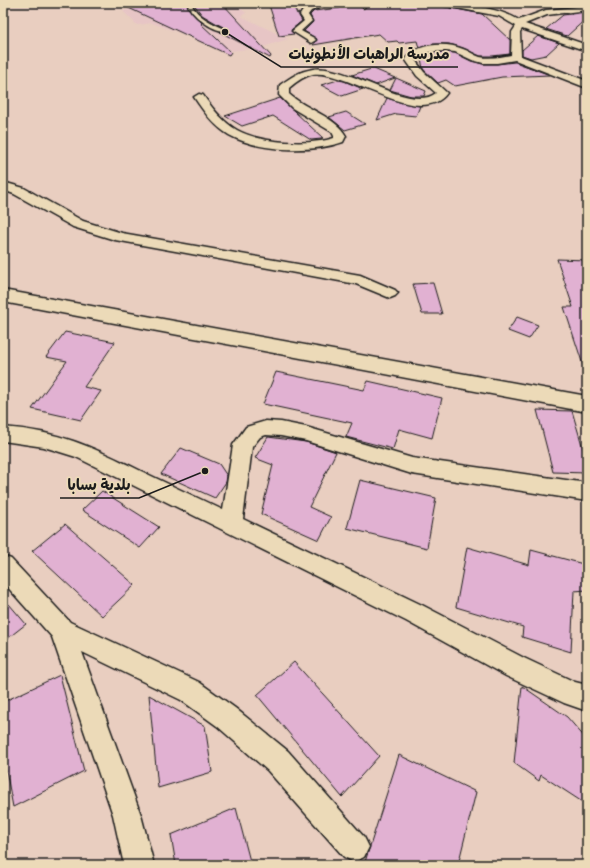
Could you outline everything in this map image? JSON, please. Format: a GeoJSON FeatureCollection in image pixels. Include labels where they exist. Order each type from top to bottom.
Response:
{"type":"FeatureCollection","features":[{"type":"Feature","properties":{"kind":"street"},"geometry":{"type":"LineString","coordinates":[[311,40],[296,31],[306,25],[308,21],[304,15],[308,8],[326,3]]}},
{"type":"Feature","properties":{"kind":"street"},"geometry":{"type":"LineString","coordinates":[[441,3],[454,4],[501,14],[549,36],[587,48]]}},
{"type":"Feature","properties":{"kind":"street"},"geometry":{"type":"LineString","coordinates":[[516,57],[516,32],[520,24],[546,13],[587,8]]}},
{"type":"Feature","properties":{"kind":"street"},"geometry":{"type":"LineString","coordinates":[[199,97],[209,111],[221,122],[233,132],[246,138],[280,143],[320,145],[333,143],[339,140],[340,136],[337,130],[290,102],[282,90],[289,82],[307,72],[316,70],[330,71],[389,94],[418,102],[437,98],[442,93],[420,74],[410,59],[416,54],[432,49],[450,48],[479,59],[502,60],[516,57],[587,85]]}},
{"type":"Feature","properties":{"kind":"street"},"geometry":{"type":"LineString","coordinates":[[3,186],[19,191],[78,224],[113,235],[360,280],[390,294]]}},
{"type":"Feature","properties":{"kind":"street"},"geometry":{"type":"LineString","coordinates":[[3,296],[587,404]]}},
{"type":"Feature","properties":{"kind":"street"},"geometry":{"type":"LineString","coordinates":[[232,524],[243,445],[253,432],[266,428],[281,429],[306,434],[412,466],[587,492]]}},
{"type":"Feature","properties":{"kind":"street"},"geometry":{"type":"LineString","coordinates":[[3,434],[31,436],[61,442],[87,452],[108,464],[414,613],[515,667],[573,694],[587,698]]}},
{"type":"Feature","properties":{"kind":"street"},"geometry":{"type":"LineString","coordinates":[[3,566],[62,630],[190,691],[226,717],[278,761],[354,848]]}},
{"type":"Feature","properties":{"kind":"street"},"geometry":{"type":"LineString","coordinates":[[62,630],[127,815],[140,865]]}},
{"type":"Feature","properties":{"kind":"lane"},"geometry":{"type":"LineString","coordinates":[[189,3],[199,18],[223,30]]}},
{"type":"Feature","properties":{"kind":"shaded area"},"geometry":{"type":"Polygon","coordinates":[[[147,3],[234,3],[246,13],[241,16],[288,39],[260,48],[230,51],[152,23],[137,25],[123,11],[147,3]]]}},
{"type":"Feature","properties":{"kind":"building"},"geometry":{"type":"Polygon","coordinates":[[[118,3],[186,3],[192,13],[202,23],[201,24],[231,52],[229,55],[118,3]]]}},
{"type":"Feature","properties":{"kind":"building"},"geometry":{"type":"Polygon","coordinates":[[[193,3],[222,3],[271,56],[270,58],[220,32],[226,32],[226,29],[202,15],[193,3]]]}},
{"type":"Feature","properties":{"kind":"building"},"geometry":{"type":"Polygon","coordinates":[[[271,3],[292,3],[297,14],[299,13],[302,21],[291,30],[294,34],[279,36],[269,5],[272,4],[271,3]]]}},
{"type":"Feature","properties":{"kind":"building"},"geometry":{"type":"Polygon","coordinates":[[[372,3],[436,3],[441,6],[482,14],[510,40],[510,54],[480,56],[463,48],[449,44],[432,44],[419,48],[417,41],[399,43],[397,41],[388,42],[379,34],[313,45],[317,39],[304,31],[313,22],[310,15],[314,11],[358,4],[363,9],[372,3]]]}},
{"type":"Feature","properties":{"kind":"building"},"geometry":{"type":"Polygon","coordinates":[[[587,12],[587,18],[567,36],[546,29],[563,15],[587,12]]]}},
{"type":"Feature","properties":{"kind":"building"},"geometry":{"type":"Polygon","coordinates":[[[538,36],[559,43],[546,55],[531,58],[522,55],[522,50],[538,36]]]}},
{"type":"Feature","properties":{"kind":"building"},"geometry":{"type":"Polygon","coordinates":[[[429,53],[455,53],[471,61],[483,64],[515,62],[550,75],[502,77],[455,86],[446,80],[438,83],[423,69],[421,58],[429,53]]]}},
{"type":"Feature","properties":{"kind":"building"},"geometry":{"type":"Polygon","coordinates":[[[371,69],[395,78],[376,85],[352,75],[371,69]]]}},
{"type":"Feature","properties":{"kind":"building"},"geometry":{"type":"Polygon","coordinates":[[[396,78],[426,91],[424,96],[411,96],[390,90],[396,78]]]}},
{"type":"Feature","properties":{"kind":"building"},"geometry":{"type":"Polygon","coordinates":[[[338,80],[363,89],[342,96],[321,85],[338,80]]]}},
{"type":"Feature","properties":{"kind":"building"},"geometry":{"type":"Polygon","coordinates":[[[280,98],[323,138],[311,140],[273,116],[242,126],[225,116],[280,98]]]}},
{"type":"Feature","properties":{"kind":"building"},"geometry":{"type":"Polygon","coordinates":[[[387,98],[402,103],[420,106],[416,116],[396,114],[377,120],[387,98]]]}},
{"type":"Feature","properties":{"kind":"building"},"geometry":{"type":"Polygon","coordinates":[[[346,112],[365,124],[345,130],[329,117],[346,112]]]}},
{"type":"Feature","properties":{"kind":"building"},"geometry":{"type":"Polygon","coordinates":[[[557,259],[587,260],[587,368],[584,368],[564,307],[573,307],[557,259]]]}},
{"type":"Feature","properties":{"kind":"building"},"geometry":{"type":"Polygon","coordinates":[[[433,283],[442,314],[422,314],[413,284],[433,283]]]}},
{"type":"Feature","properties":{"kind":"building"},"geometry":{"type":"Polygon","coordinates":[[[517,317],[538,325],[529,339],[508,331],[517,317]]]}},
{"type":"Feature","properties":{"kind":"building"},"geometry":{"type":"Polygon","coordinates":[[[65,332],[115,342],[84,387],[101,391],[81,420],[32,409],[67,361],[46,357],[65,332]]]}},
{"type":"Feature","properties":{"kind":"building"},"geometry":{"type":"Polygon","coordinates":[[[276,372],[364,390],[368,381],[442,398],[432,438],[399,429],[393,449],[346,437],[352,423],[263,404],[276,372]]]}},
{"type":"Feature","properties":{"kind":"building"},"geometry":{"type":"Polygon","coordinates":[[[537,410],[572,411],[587,462],[587,473],[553,472],[537,410]]]}},
{"type":"Feature","properties":{"kind":"building"},"geometry":{"type":"Polygon","coordinates":[[[268,437],[306,442],[336,452],[309,507],[331,517],[319,540],[261,514],[273,465],[255,458],[268,437]]]}},
{"type":"Feature","properties":{"kind":"building"},"geometry":{"type":"Polygon","coordinates":[[[181,448],[219,464],[227,476],[226,482],[215,498],[161,474],[181,448]]]}},
{"type":"Feature","properties":{"kind":"building"},"geometry":{"type":"Polygon","coordinates":[[[360,480],[436,498],[427,548],[347,528],[360,480]]]}},
{"type":"Feature","properties":{"kind":"building"},"geometry":{"type":"Polygon","coordinates":[[[102,491],[159,527],[140,548],[82,510],[102,491]]]}},
{"type":"Feature","properties":{"kind":"building"},"geometry":{"type":"Polygon","coordinates":[[[65,524],[135,585],[102,616],[32,551],[65,524]]]}},
{"type":"Feature","properties":{"kind":"building"},"geometry":{"type":"Polygon","coordinates":[[[467,547],[529,565],[531,550],[587,565],[587,590],[574,591],[571,652],[522,637],[523,627],[456,607],[467,547]]]}},
{"type":"Feature","properties":{"kind":"building"},"geometry":{"type":"Polygon","coordinates":[[[3,597],[26,624],[3,642],[3,597]]]}},
{"type":"Feature","properties":{"kind":"building"},"geometry":{"type":"Polygon","coordinates":[[[294,662],[379,756],[342,797],[257,695],[294,662]]]}},
{"type":"Feature","properties":{"kind":"building"},"geometry":{"type":"Polygon","coordinates":[[[60,675],[84,771],[13,807],[3,754],[3,702],[60,675]]]}},
{"type":"Feature","properties":{"kind":"building"},"geometry":{"type":"Polygon","coordinates":[[[522,686],[567,717],[587,740],[587,805],[541,775],[539,781],[514,763],[522,686]]]}},
{"type":"Feature","properties":{"kind":"building"},"geometry":{"type":"Polygon","coordinates":[[[149,695],[205,726],[212,772],[158,788],[149,695]]]}},
{"type":"Feature","properties":{"kind":"building"},"geometry":{"type":"Polygon","coordinates":[[[399,755],[476,792],[458,865],[364,865],[399,755]]]}},
{"type":"Feature","properties":{"kind":"building"},"geometry":{"type":"Polygon","coordinates":[[[236,808],[251,865],[176,865],[171,835],[236,808]]]}},
{"type":"Feature","properties":{"kind":"place","name":"مدرسة الراهبات الأنطونيات"},"geometry":{"type":"Point","coordinates":[225,32]}},
{"type":"Feature","properties":{"kind":"place","name":"بلدية بسابا"},"geometry":{"type":"Point","coordinates":[205,471]}}]}
